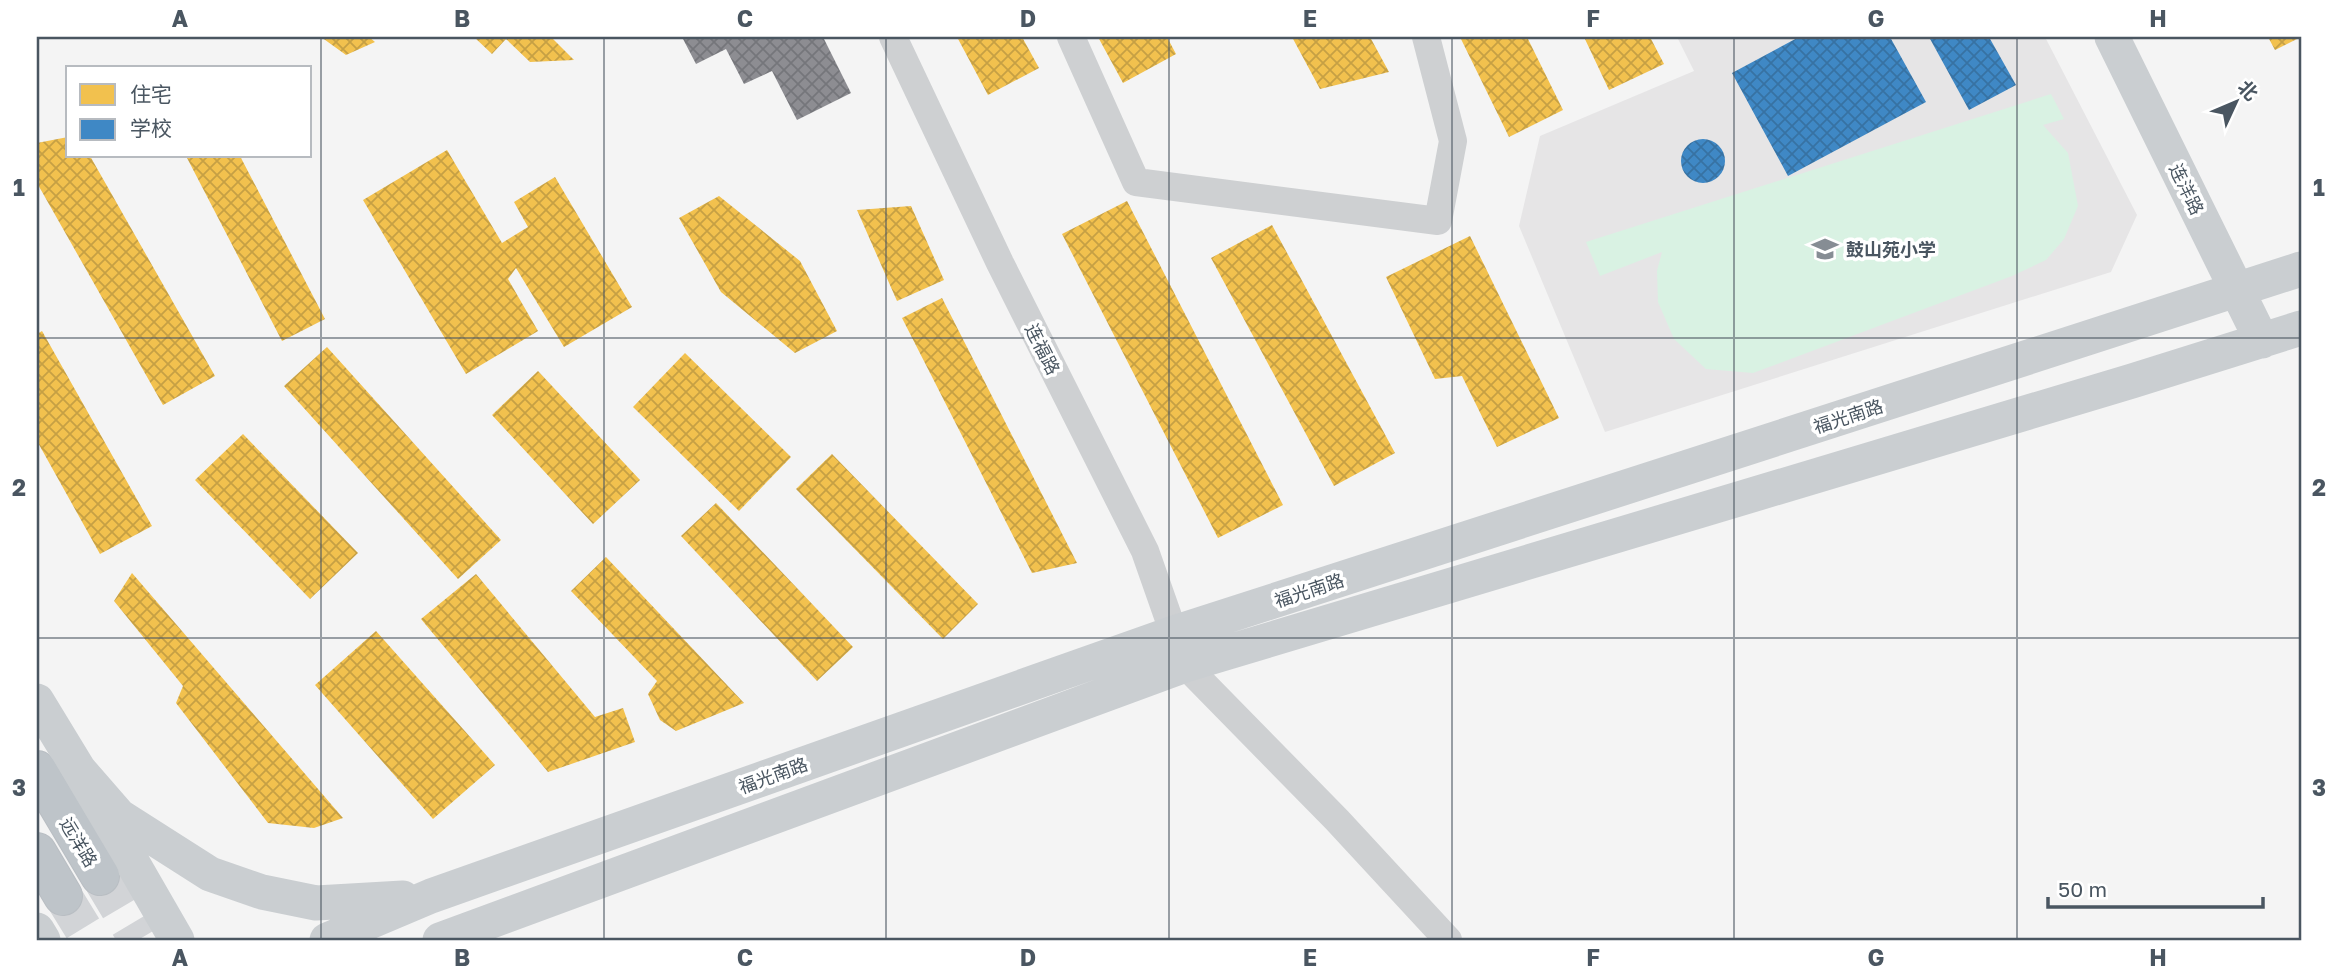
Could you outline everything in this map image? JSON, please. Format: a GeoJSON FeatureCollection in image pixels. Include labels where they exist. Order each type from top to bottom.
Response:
{"type":"FeatureCollection","features":[{"type":"Feature","properties":{"kind":"highway","name":"远洋路"},"geometry":{"type":"LineString","coordinates":[[37,771],[100,877]]}},
{"type":"Feature","properties":{"kind":"highway"},"geometry":{"type":"LineString","coordinates":[[37,852],[63,896]]}},
{"type":"Feature","properties":{"kind":"main road","name":"连洋路"},"geometry":{"type":"LineString","coordinates":[[2112,37],[2262,341]]}},
{"type":"Feature","properties":{"kind":"main road","name":"福光南路"},"geometry":{"type":"LineString","coordinates":[[327,940],[431,896],[1174,632],[2301,269]]}},
{"type":"Feature","properties":{"kind":"main road","name":"福光南路"},"geometry":{"type":"LineString","coordinates":[[440,940],[489,928],[1185,665],[2301,328]]}},
{"type":"Feature","properties":{"kind":"main road"},"geometry":{"type":"LineString","coordinates":[[37,701],[177,940]]}},
{"type":"Feature","properties":{"kind":"main road"},"geometry":{"type":"LineString","coordinates":[[79,770],[119,816],[210,874],[262,892],[316,903],[431,896]]}},
{"type":"Feature","properties":{"kind":"main road"},"geometry":{"type":"LineString","coordinates":[[37,930],[43,940]]}},
{"type":"Feature","properties":{"kind":"street","name":"连福路"},"geometry":{"type":"LineString","coordinates":[[893,37],[1000,263],[1144,551],[1185,665]]}},
{"type":"Feature","properties":{"kind":"street"},"geometry":{"type":"LineString","coordinates":[[1072,37],[1136,182],[1438,221],[1453,141],[1426,37]]}},
{"type":"Feature","properties":{"kind":"street"},"geometry":{"type":"LineString","coordinates":[[1185,665],[1337,820],[1447,940]]}},
{"type":"Feature","properties":{"kind":"shaded area","name":"鼓山苑小学"},"geometry":{"type":"Polygon","coordinates":[[[1677,37],[2045,37],[2137,215],[2111,272],[1605,432],[1519,226],[1540,136],[1694,71],[1677,37]]]}},
{"type":"Feature","properties":{"kind":"green space"},"geometry":{"type":"Polygon","coordinates":[[[2051,94],[2064,119],[2043,125],[2068,153],[2078,206],[2064,239],[2046,260],[2012,276],[1753,373],[1706,369],[1674,339],[1658,302],[1657,271],[1662,252],[1600,276],[1586,242],[2051,94]]]}},
{"type":"Feature","properties":{"kind":"building: 住宅"},"geometry":{"type":"Polygon","coordinates":[[[321,37],[369,37],[375,42],[346,55],[321,37]]]}},
{"type":"Feature","properties":{"kind":"building: 住宅"},"geometry":{"type":"Polygon","coordinates":[[[474,37],[551,37],[574,60],[530,62],[506,39],[492,54],[474,37]]]}},
{"type":"Feature","properties":{"kind":"building: 住宅"},"geometry":{"type":"Polygon","coordinates":[[[957,37],[1022,37],[1039,68],[988,95],[957,37]]]}},
{"type":"Feature","properties":{"kind":"building: 住宅"},"geometry":{"type":"Polygon","coordinates":[[[1098,37],[1167,37],[1176,54],[1123,83],[1098,37]]]}},
{"type":"Feature","properties":{"kind":"building: 住宅"},"geometry":{"type":"Polygon","coordinates":[[[1292,37],[1370,37],[1389,72],[1320,89],[1292,37]]]}},
{"type":"Feature","properties":{"kind":"building: 住宅"},"geometry":{"type":"Polygon","coordinates":[[[1460,37],[1527,37],[1563,110],[1509,137],[1460,37]]]}},
{"type":"Feature","properties":{"kind":"building: 住宅"},"geometry":{"type":"Polygon","coordinates":[[[1584,37],[1650,37],[1664,64],[1609,90],[1584,37]]]}},
{"type":"Feature","properties":{"kind":"building: 住宅"},"geometry":{"type":"Polygon","coordinates":[[[2268,37],[2301,37],[2275,50],[2268,37]]]}},
{"type":"Feature","properties":{"kind":"building: 住宅"},"geometry":{"type":"Polygon","coordinates":[[[66,137],[66,158],[91,158],[215,376],[163,405],[37,183],[37,143],[66,137]]]}},
{"type":"Feature","properties":{"kind":"building: 住宅"},"geometry":{"type":"Polygon","coordinates":[[[447,150],[502,243],[528,227],[514,202],[555,177],[632,307],[564,347],[516,268],[508,279],[538,331],[466,374],[363,200],[447,150]]]}},
{"type":"Feature","properties":{"kind":"building: 住宅"},"geometry":{"type":"Polygon","coordinates":[[[187,158],[241,158],[325,319],[282,341],[187,158]]]}},
{"type":"Feature","properties":{"kind":"building: 住宅"},"geometry":{"type":"Polygon","coordinates":[[[719,196],[800,261],[837,331],[795,353],[721,292],[679,218],[719,196]]]}},
{"type":"Feature","properties":{"kind":"building: 住宅"},"geometry":{"type":"Polygon","coordinates":[[[1127,201],[1283,505],[1218,538],[1062,234],[1127,201]]]}},
{"type":"Feature","properties":{"kind":"building: 住宅"},"geometry":{"type":"Polygon","coordinates":[[[911,206],[944,280],[897,301],[857,210],[911,206]]]}},
{"type":"Feature","properties":{"kind":"building: 住宅"},"geometry":{"type":"Polygon","coordinates":[[[1272,225],[1395,453],[1334,486],[1211,258],[1272,225]]]}},
{"type":"Feature","properties":{"kind":"building: 住宅"},"geometry":{"type":"Polygon","coordinates":[[[1470,236],[1559,418],[1497,447],[1462,376],[1435,379],[1386,277],[1470,236]]]}},
{"type":"Feature","properties":{"kind":"building: 住宅"},"geometry":{"type":"Polygon","coordinates":[[[942,298],[1077,563],[1032,573],[902,318],[942,298]]]}},
{"type":"Feature","properties":{"kind":"building: 住宅"},"geometry":{"type":"Polygon","coordinates":[[[42,331],[152,526],[100,554],[37,441],[37,334],[42,331]]]}},
{"type":"Feature","properties":{"kind":"building: 住宅"},"geometry":{"type":"Polygon","coordinates":[[[327,347],[501,540],[458,579],[284,386],[327,347]]]}},
{"type":"Feature","properties":{"kind":"building: 住宅"},"geometry":{"type":"Polygon","coordinates":[[[685,353],[791,457],[739,511],[633,407],[685,353]]]}},
{"type":"Feature","properties":{"kind":"building: 住宅"},"geometry":{"type":"Polygon","coordinates":[[[538,371],[640,480],[593,524],[492,415],[538,371]]]}},
{"type":"Feature","properties":{"kind":"building: 住宅"},"geometry":{"type":"Polygon","coordinates":[[[243,434],[358,553],[310,599],[195,480],[243,434]]]}},
{"type":"Feature","properties":{"kind":"building: 住宅"},"geometry":{"type":"Polygon","coordinates":[[[832,454],[978,604],[943,639],[796,489],[832,454]]]}},
{"type":"Feature","properties":{"kind":"building: 住宅"},"geometry":{"type":"Polygon","coordinates":[[[716,503],[853,647],[817,681],[681,536],[716,503]]]}},
{"type":"Feature","properties":{"kind":"building: 住宅"},"geometry":{"type":"Polygon","coordinates":[[[606,557],[744,703],[676,731],[660,720],[648,694],[657,681],[571,591],[606,557]]]}},
{"type":"Feature","properties":{"kind":"building: 住宅"},"geometry":{"type":"Polygon","coordinates":[[[132,573],[343,818],[314,828],[268,823],[176,703],[183,686],[114,601],[132,573]]]}},
{"type":"Feature","properties":{"kind":"building: 住宅"},"geometry":{"type":"Polygon","coordinates":[[[476,574],[595,717],[623,708],[635,742],[548,772],[421,619],[476,574]]]}},
{"type":"Feature","properties":{"kind":"building: 住宅"},"geometry":{"type":"Polygon","coordinates":[[[376,631],[495,765],[433,819],[315,685],[376,631]]]}},
{"type":"Feature","properties":{"kind":"building: 学校"},"geometry":{"type":"Polygon","coordinates":[[[1799,37],[1890,37],[1926,102],[1788,176],[1732,73],[1799,37]]]}},
{"type":"Feature","properties":{"kind":"building: 学校"},"geometry":{"type":"Polygon","coordinates":[[[1929,37],[1989,37],[2016,85],[1969,110],[1929,37]]]}},
{"type":"Feature","properties":{"kind":"building: 学校"},"geometry":{"type":"Polygon","coordinates":[[[1703,139],[1719,145],[1725,161],[1719,177],[1703,183],[1687,177],[1681,161],[1687,145],[1703,139]]]}},
{"type":"Feature","properties":{"kind":"building: 工业"},"geometry":{"type":"Polygon","coordinates":[[[682,37],[823,37],[851,93],[797,120],[772,71],[744,84],[726,49],[696,64],[682,37]]]}},
{"type":"Feature","properties":{"kind":"tunnel"},"geometry":{"type":"LineString","coordinates":[[100,876],[138,940]]}},
{"type":"Feature","properties":{"kind":"tunnel"},"geometry":{"type":"LineString","coordinates":[[63,896],[90,940]]}},
{"type":"Feature","properties":{"kind":"place","name":"鼓山苑小学"},"geometry":{"type":"Point","coordinates":[1825,249]}}]}
